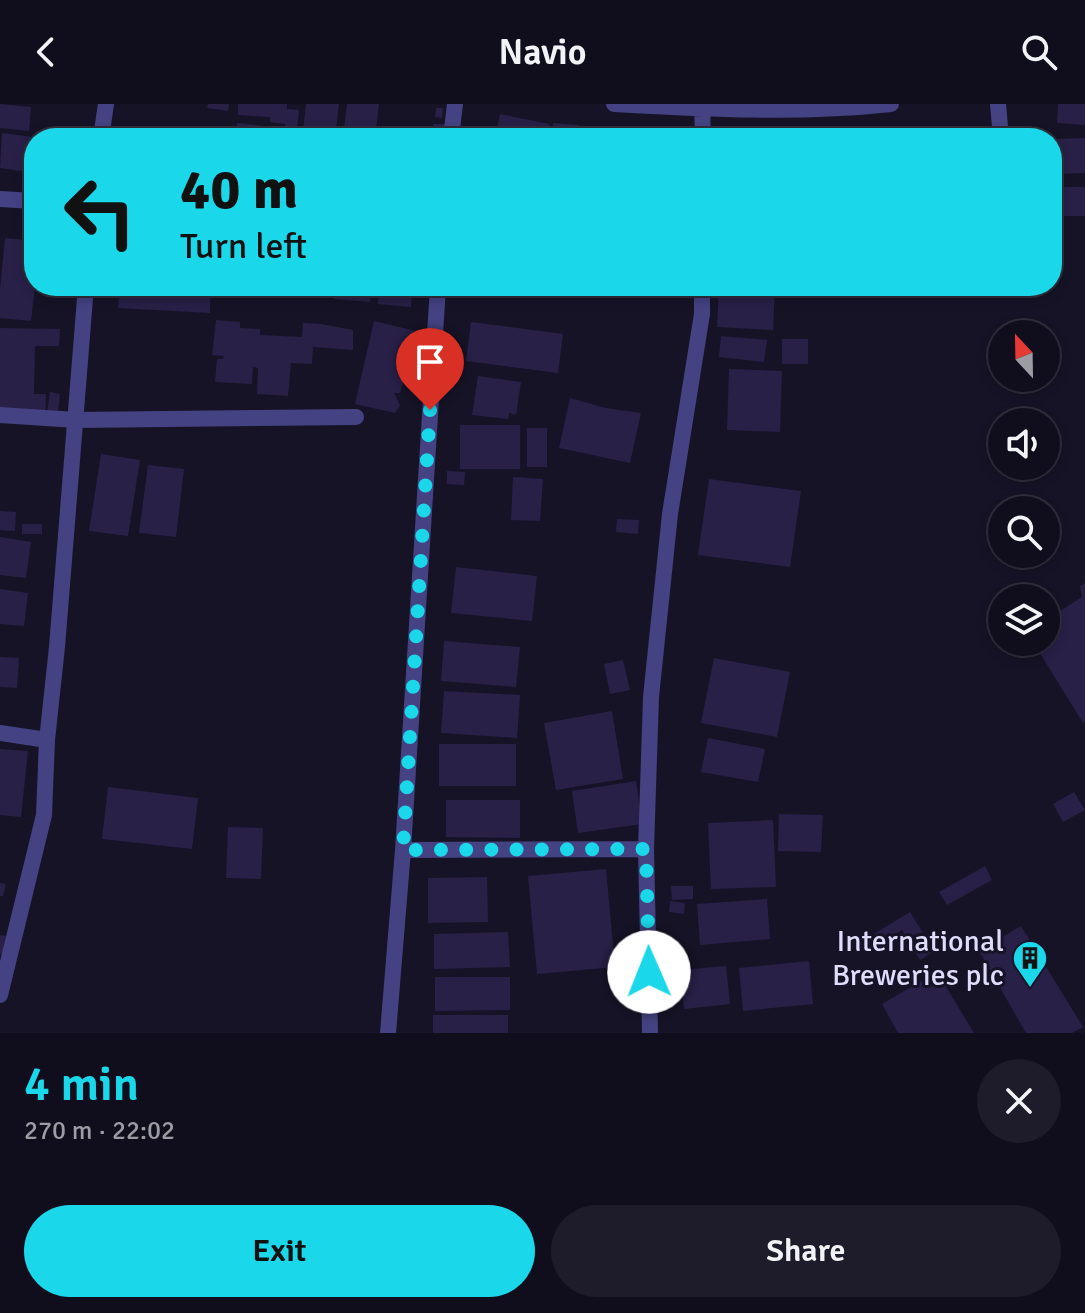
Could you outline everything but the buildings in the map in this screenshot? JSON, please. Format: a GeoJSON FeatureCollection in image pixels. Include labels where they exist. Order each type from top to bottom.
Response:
{"type":"FeatureCollection","features":[{"type":"Feature","properties":{"kind":"street"},"geometry":{"type":"LineString","coordinates":[[102,128],[106,104]]}},
{"type":"Feature","properties":{"kind":"street"},"geometry":{"type":"LineString","coordinates":[[452,128],[455,104]]}},
{"type":"Feature","properties":{"kind":"street"},"geometry":{"type":"LineString","coordinates":[[614,104],[849,108],[891,104]]}},
{"type":"Feature","properties":{"kind":"street"},"geometry":{"type":"LineString","coordinates":[[998,104],[1000,128]]}},
{"type":"Feature","properties":{"kind":"street"},"geometry":{"type":"LineString","coordinates":[[703,106],[703,128]]}},
{"type":"Feature","properties":{"kind":"street"},"geometry":{"type":"LineString","coordinates":[[0,199],[24,200]]}},
{"type":"Feature","properties":{"kind":"street"},"geometry":{"type":"LineString","coordinates":[[0,995],[44,815],[47,740],[85,296]]}},
{"type":"Feature","properties":{"kind":"street"},"geometry":{"type":"LineString","coordinates":[[388,1033],[403,850],[437,296]]}},
{"type":"Feature","properties":{"kind":"street"},"geometry":{"type":"LineString","coordinates":[[650,1033],[646,849],[651,697],[670,514],[702,314],[702,296]]}},
{"type":"Feature","properties":{"kind":"street"},"geometry":{"type":"LineString","coordinates":[[0,415],[76,420],[356,417]]}},
{"type":"Feature","properties":{"kind":"street"},"geometry":{"type":"LineString","coordinates":[[0,736],[47,740]]}},
{"type":"Feature","properties":{"kind":"street"},"geometry":{"type":"LineString","coordinates":[[403,850],[646,849]]}},
{"type":"Feature","properties":{"kind":"place","name":"International Breweries plc"},"geometry":{"type":"Point","coordinates":[1030,989]}},
{"type":"Feature","properties":{"kind":"route"},"geometry":{"type":"LineString","coordinates":[[430,410],[403,850],[646,849],[649,972]]}}]}
